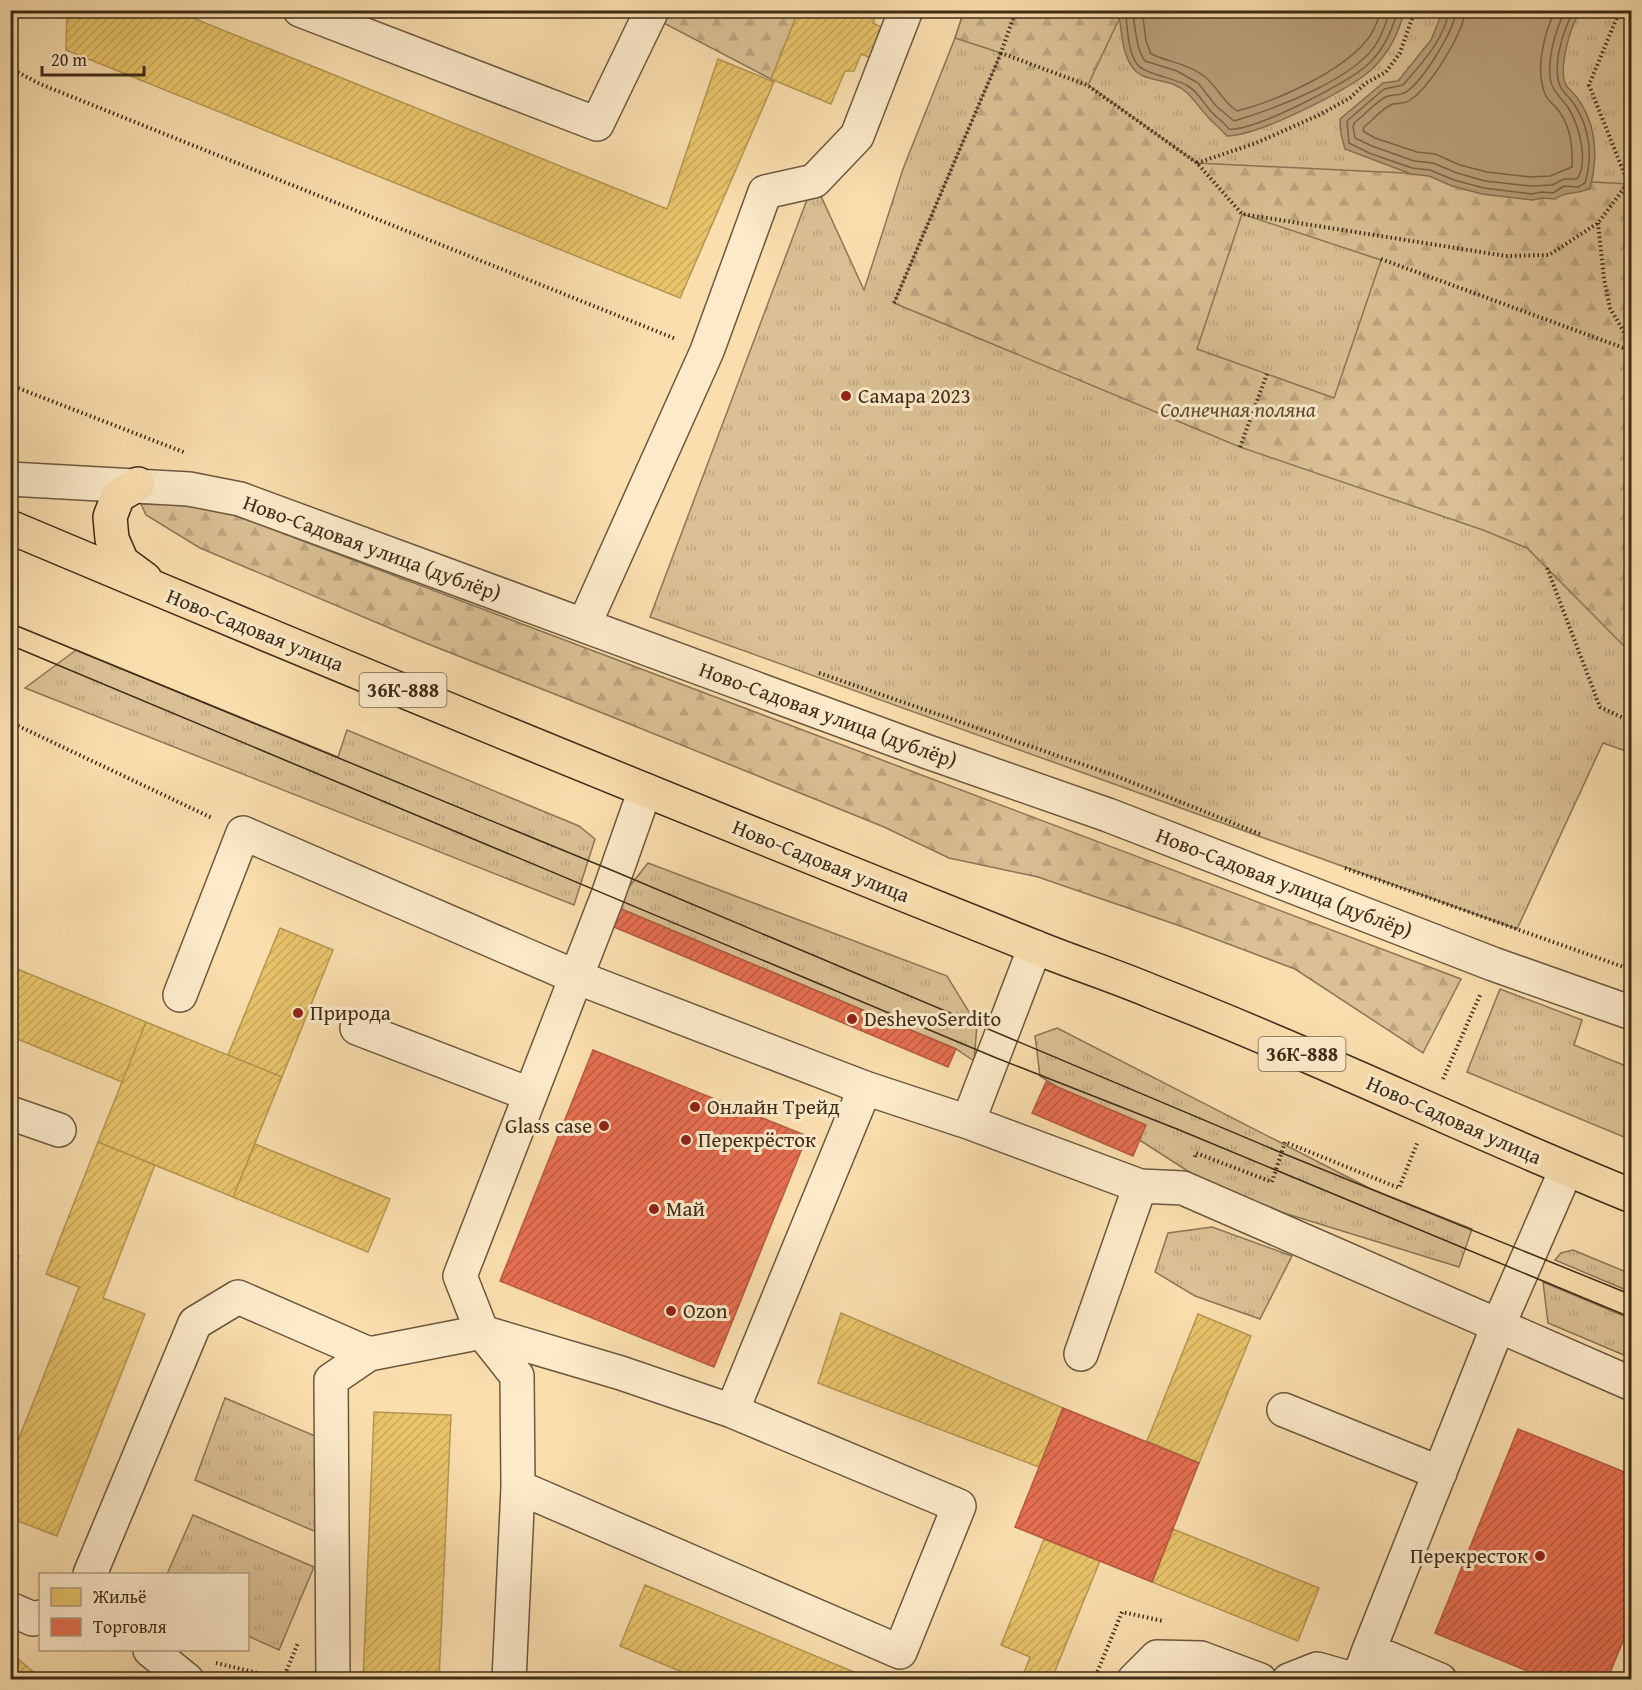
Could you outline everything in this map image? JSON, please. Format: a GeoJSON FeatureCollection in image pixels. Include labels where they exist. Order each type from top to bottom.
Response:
{"type":"FeatureCollection","features":[{"type":"Feature","properties":{"kind":"main road"},"geometry":{"type":"LineString","coordinates":[[138,484],[118,496],[110,517],[112,539],[122,562],[160,591]]}},
{"type":"Feature","properties":{"kind":"main road","name":"Ново-Садовая улица"},"geometry":{"type":"LineString","coordinates":[[10,527],[645,790],[1035,947],[1154,992],[1430,1108],[1566,1170],[1632,1196]]}},
{"type":"Feature","properties":{"kind":"street"},"geometry":{"type":"LineString","coordinates":[[300,10],[597,124],[652,10]]}},
{"type":"Feature","properties":{"kind":"street"},"geometry":{"type":"LineString","coordinates":[[584,625],[708,351],[765,192],[814,182],[857,136],[906,10]]}},
{"type":"Feature","properties":{"kind":"street","name":"Ново-Садовая улица (дублёр)"},"geometry":{"type":"LineString","coordinates":[[10,479],[138,484],[189,489],[240,499],[928,752],[1108,814],[1493,964],[1632,1013]]}},
{"type":"Feature","properties":{"kind":"street"},"geometry":{"type":"LineString","coordinates":[[509,1680],[518,1487],[517,1376],[482,1332],[460,1276],[608,895],[645,790]]}},
{"type":"Feature","properties":{"kind":"street"},"geometry":{"type":"LineString","coordinates":[[180,995],[243,833],[576,977],[865,1088],[968,1122],[1140,1185],[1183,1188],[1632,1384]]}},
{"type":"Feature","properties":{"kind":"street"},"geometry":{"type":"LineString","coordinates":[[968,1122],[1035,947]]}},
{"type":"Feature","properties":{"kind":"street"},"geometry":{"type":"LineString","coordinates":[[357,1028],[529,1094]]}},
{"type":"Feature","properties":{"kind":"street"},"geometry":{"type":"LineString","coordinates":[[732,1411],[865,1088]]}},
{"type":"Feature","properties":{"kind":"street"},"geometry":{"type":"LineString","coordinates":[[10,1113],[59,1130]]}},
{"type":"Feature","properties":{"kind":"street"},"geometry":{"type":"LineString","coordinates":[[1361,1670],[1498,1326],[1566,1170]]}},
{"type":"Feature","properties":{"kind":"street"},"geometry":{"type":"LineString","coordinates":[[1082,1354],[1140,1185]]}},
{"type":"Feature","properties":{"kind":"street"},"geometry":{"type":"LineString","coordinates":[[91,1573],[195,1323],[238,1297],[369,1354]]}},
{"type":"Feature","properties":{"kind":"street"},"geometry":{"type":"LineString","coordinates":[[333,1680],[331,1380],[369,1354],[482,1332],[621,1373],[732,1411],[959,1506],[900,1652],[518,1487]]}},
{"type":"Feature","properties":{"kind":"street"},"geometry":{"type":"LineString","coordinates":[[1284,1410],[1440,1473]]}},
{"type":"Feature","properties":{"kind":"street"},"geometry":{"type":"LineString","coordinates":[[10,1610],[33,1619],[39,1617]]}},
{"type":"Feature","properties":{"kind":"street"},"geometry":{"type":"LineString","coordinates":[[152,1651],[196,1670]]}},
{"type":"Feature","properties":{"kind":"street"},"geometry":{"type":"LineString","coordinates":[[1134,1680],[1157,1657],[1201,1658],[1260,1680]]}},
{"type":"Feature","properties":{"kind":"street"},"geometry":{"type":"LineString","coordinates":[[1289,1680],[1317,1669],[1361,1670],[1440,1680]]}},
{"type":"Feature","properties":{"kind":"path"},"geometry":{"type":"LineString","coordinates":[[894,303],[1001,53],[1016,10]]}},
{"type":"Feature","properties":{"kind":"path"},"geometry":{"type":"LineString","coordinates":[[1197,163],[1256,143],[1319,115],[1350,98],[1366,83],[1386,72],[1400,53],[1415,10]]}},
{"type":"Feature","properties":{"kind":"path"},"geometry":{"type":"LineString","coordinates":[[1001,53],[1088,85],[1197,163],[1242,214],[1506,256],[1549,255],[1599,224],[1630,184],[1589,85],[1620,10]]}},
{"type":"Feature","properties":{"kind":"path"},"geometry":{"type":"LineString","coordinates":[[10,68],[40,84],[708,351]]}},
{"type":"Feature","properties":{"kind":"path"},"geometry":{"type":"LineString","coordinates":[[1599,224],[1604,279],[1610,308],[1632,349]]}},
{"type":"Feature","properties":{"kind":"path"},"geometry":{"type":"LineString","coordinates":[[1381,260],[1632,349]]}},
{"type":"Feature","properties":{"kind":"path"},"geometry":{"type":"LineString","coordinates":[[1240,447],[1267,374]]}},
{"type":"Feature","properties":{"kind":"path"},"geometry":{"type":"LineString","coordinates":[[10,385],[186,453]]}},
{"type":"Feature","properties":{"kind":"path"},"geometry":{"type":"LineString","coordinates":[[1547,568],[1600,707],[1632,722]]}},
{"type":"Feature","properties":{"kind":"path"},"geometry":{"type":"LineString","coordinates":[[10,722],[243,833]]}},
{"type":"Feature","properties":{"kind":"path"},"geometry":{"type":"LineString","coordinates":[[196,1670],[286,1680]]}},
{"type":"Feature","properties":{"kind":"green space"},"geometry":{"type":"Polygon","coordinates":[[[652,10],[799,11],[771,79],[650,16],[652,10]]]}},
{"type":"Feature","properties":{"kind":"green space","name":"Солнечная поляна"},"geometry":{"type":"Polygon","coordinates":[[[964,11],[1631,11],[1631,753],[1603,743],[1517,929],[650,617],[814,181],[864,290],[903,169],[964,11]]]}},
{"type":"Feature","properties":{"kind":"green space"},"geometry":{"type":"Polygon","coordinates":[[[964,11],[1119,11],[1120,17],[1088,85],[1197,163],[1631,184],[1632,625],[1624,646],[1527,548],[1483,530],[1240,447],[894,303],[1001,53],[955,38],[964,11]],[[1242,214],[1197,349],[1334,398],[1381,260],[1242,214]]]}},
{"type":"Feature","properties":{"kind":"green space"},"geometry":{"type":"Polygon","coordinates":[[[141,504],[205,504],[1461,979],[1423,1053],[1295,969],[1186,928],[1038,877],[949,858],[884,827],[418,640],[200,548],[146,515],[141,504]]]}},
{"type":"Feature","properties":{"kind":"green space"},"geometry":{"type":"Polygon","coordinates":[[[76,650],[338,757],[347,730],[579,826],[595,839],[574,905],[25,688],[76,650]]]}},
{"type":"Feature","properties":{"kind":"green space"},"geometry":{"type":"Polygon","coordinates":[[[648,863],[947,976],[977,1025],[974,1061],[956,1049],[614,906],[648,863]]]}},
{"type":"Feature","properties":{"kind":"green space"},"geometry":{"type":"Polygon","coordinates":[[[1500,989],[1582,1020],[1574,1045],[1631,1068],[1631,1140],[1467,1072],[1500,989]]]}},
{"type":"Feature","properties":{"kind":"green space"},"geometry":{"type":"Polygon","coordinates":[[[1057,1028],[1371,1189],[1472,1229],[1459,1267],[1284,1213],[1197,1177],[1040,1076],[1035,1036],[1057,1028]]]}},
{"type":"Feature","properties":{"kind":"green space"},"geometry":{"type":"Polygon","coordinates":[[[1212,1227],[1292,1256],[1260,1319],[1195,1296],[1155,1272],[1168,1233],[1212,1227]]]}},
{"type":"Feature","properties":{"kind":"green space"},"geometry":{"type":"Polygon","coordinates":[[[1573,1250],[1631,1274],[1631,1292],[1555,1260],[1561,1253],[1573,1250]]]}},
{"type":"Feature","properties":{"kind":"green space"},"geometry":{"type":"Polygon","coordinates":[[[1543,1282],[1631,1319],[1631,1358],[1548,1323],[1543,1282]]]}},
{"type":"Feature","properties":{"kind":"green space"},"geometry":{"type":"Polygon","coordinates":[[[225,1398],[327,1441],[321,1534],[195,1480],[225,1398]]]}},
{"type":"Feature","properties":{"kind":"green space"},"geometry":{"type":"Polygon","coordinates":[[[193,1515],[314,1567],[279,1650],[249,1636],[249,1573],[167,1573],[193,1515]]]}},
{"type":"Feature","properties":{"kind":"water"},"geometry":{"type":"Polygon","coordinates":[[[1118,11],[1404,11],[1388,50],[1371,70],[1359,79],[1280,121],[1259,129],[1227,136],[1184,90],[1173,84],[1139,74],[1135,70],[1125,53],[1118,11]]]}},
{"type":"Feature","properties":{"kind":"water"},"geometry":{"type":"Polygon","coordinates":[[[1443,11],[1582,11],[1573,26],[1563,69],[1566,85],[1584,109],[1592,131],[1595,153],[1590,188],[1555,199],[1532,200],[1482,194],[1452,186],[1429,176],[1411,174],[1345,149],[1340,119],[1383,83],[1398,81],[1431,40],[1443,11]]]}},
{"type":"Feature","properties":{"kind":"building: Жильё"},"geometry":{"type":"Polygon","coordinates":[[[67,10],[173,10],[667,209],[718,59],[774,82],[680,298],[66,50],[67,10]]]}},
{"type":"Feature","properties":{"kind":"building: Жильё"},"geometry":{"type":"Polygon","coordinates":[[[799,10],[878,10],[873,23],[883,28],[871,58],[861,54],[854,71],[845,71],[831,104],[771,79],[799,10]]]}},
{"type":"Feature","properties":{"kind":"building: Жильё"},"geometry":{"type":"Polygon","coordinates":[[[280,928],[333,950],[282,1077],[228,1055],[280,928]]]}},
{"type":"Feature","properties":{"kind":"building: Жильё"},"geometry":{"type":"Polygon","coordinates":[[[10,966],[146,1022],[122,1082],[10,1036],[10,966]]]}},
{"type":"Feature","properties":{"kind":"building: Жильё"},"geometry":{"type":"Polygon","coordinates":[[[146,1022],[282,1077],[233,1197],[98,1142],[146,1022]]]}},
{"type":"Feature","properties":{"kind":"building: Жильё"},"geometry":{"type":"Polygon","coordinates":[[[98,1142],[155,1165],[103,1298],[145,1314],[57,1536],[10,1518],[10,1461],[79,1287],[46,1274],[98,1142]]]}},
{"type":"Feature","properties":{"kind":"building: Жильё"},"geometry":{"type":"Polygon","coordinates":[[[255,1144],[390,1199],[368,1252],[233,1197],[255,1144]]]}},
{"type":"Feature","properties":{"kind":"building: Жильё"},"geometry":{"type":"Polygon","coordinates":[[[10,1252],[19,1256],[10,1276],[10,1252]]]}},
{"type":"Feature","properties":{"kind":"building: Жильё"},"geometry":{"type":"Polygon","coordinates":[[[841,1313],[1063,1408],[1039,1467],[818,1383],[841,1313]]]}},
{"type":"Feature","properties":{"kind":"building: Жильё"},"geometry":{"type":"Polygon","coordinates":[[[1198,1314],[1251,1336],[1199,1463],[1147,1441],[1198,1314]]]}},
{"type":"Feature","properties":{"kind":"building: Жильё"},"geometry":{"type":"Polygon","coordinates":[[[374,1412],[451,1415],[439,1680],[363,1680],[374,1412]]]}},
{"type":"Feature","properties":{"kind":"building: Жильё"},"geometry":{"type":"Polygon","coordinates":[[[1173,1529],[1319,1588],[1298,1641],[1152,1582],[1173,1529]]]}},
{"type":"Feature","properties":{"kind":"building: Жильё"},"geometry":{"type":"Polygon","coordinates":[[[1044,1539],[1100,1561],[1055,1671],[1076,1680],[1021,1680],[1030,1657],[1001,1645],[1044,1539]]]}},
{"type":"Feature","properties":{"kind":"building: Жильё"},"geometry":{"type":"Polygon","coordinates":[[[645,1585],[866,1677],[865,1680],[701,1680],[620,1646],[645,1585]]]}},
{"type":"Feature","properties":{"kind":"building: Жильё"},"geometry":{"type":"Polygon","coordinates":[[[10,1652],[43,1680],[10,1680],[10,1652]]]}},
{"type":"Feature","properties":{"kind":"building: Торговля"},"geometry":{"type":"Polygon","coordinates":[[[614,906],[956,1049],[948,1067],[607,924],[614,906]]]}},
{"type":"Feature","properties":{"kind":"building: Торговля","name":"Май"},"geometry":{"type":"Polygon","coordinates":[[[593,1050],[807,1136],[714,1367],[500,1281],[593,1050]]]}},
{"type":"Feature","properties":{"kind":"building: Торговля"},"geometry":{"type":"Polygon","coordinates":[[[1046,1082],[1146,1125],[1133,1156],[1032,1113],[1046,1082]]]}},
{"type":"Feature","properties":{"kind":"building: Торговля"},"geometry":{"type":"Polygon","coordinates":[[[1063,1408],[1199,1463],[1152,1582],[1015,1527],[1063,1408]]]}},
{"type":"Feature","properties":{"kind":"building: Торговля"},"geometry":{"type":"Polygon","coordinates":[[[1518,1429],[1632,1475],[1632,1619],[1607,1680],[1549,1680],[1435,1633],[1518,1429]]]}},
{"type":"Feature","properties":{"kind":"tram line"},"geometry":{"type":"LineString","coordinates":[[10,623],[616,872],[1282,1153],[1632,1295]]}},
{"type":"Feature","properties":{"kind":"tram line"},"geometry":{"type":"LineString","coordinates":[[10,645],[994,1057],[1177,1129],[1632,1318]]}},
{"type":"Feature","properties":{"kind":"place","name":"Самара 2023"},"geometry":{"type":"Point","coordinates":[846,396]}},
{"type":"Feature","properties":{"kind":"place","name":"Природа"},"geometry":{"type":"Point","coordinates":[298,1013]}},
{"type":"Feature","properties":{"kind":"place","name":"DeshevoSerdito"},"geometry":{"type":"Point","coordinates":[852,1019]}},
{"type":"Feature","properties":{"kind":"place","name":"Онлайн Трейд"},"geometry":{"type":"Point","coordinates":[695,1107]}},
{"type":"Feature","properties":{"kind":"place","name":"Glass case"},"geometry":{"type":"Point","coordinates":[604,1126]}},
{"type":"Feature","properties":{"kind":"place","name":"Перекрёсток"},"geometry":{"type":"Point","coordinates":[686,1140]}},
{"type":"Feature","properties":{"kind":"place","name":"Май"},"geometry":{"type":"Point","coordinates":[654,1209]}},
{"type":"Feature","properties":{"kind":"place","name":"Ozon"},"geometry":{"type":"Point","coordinates":[671,1311]}},
{"type":"Feature","properties":{"kind":"place","name":"Перекресток"},"geometry":{"type":"Point","coordinates":[1540,1556]}}]}
